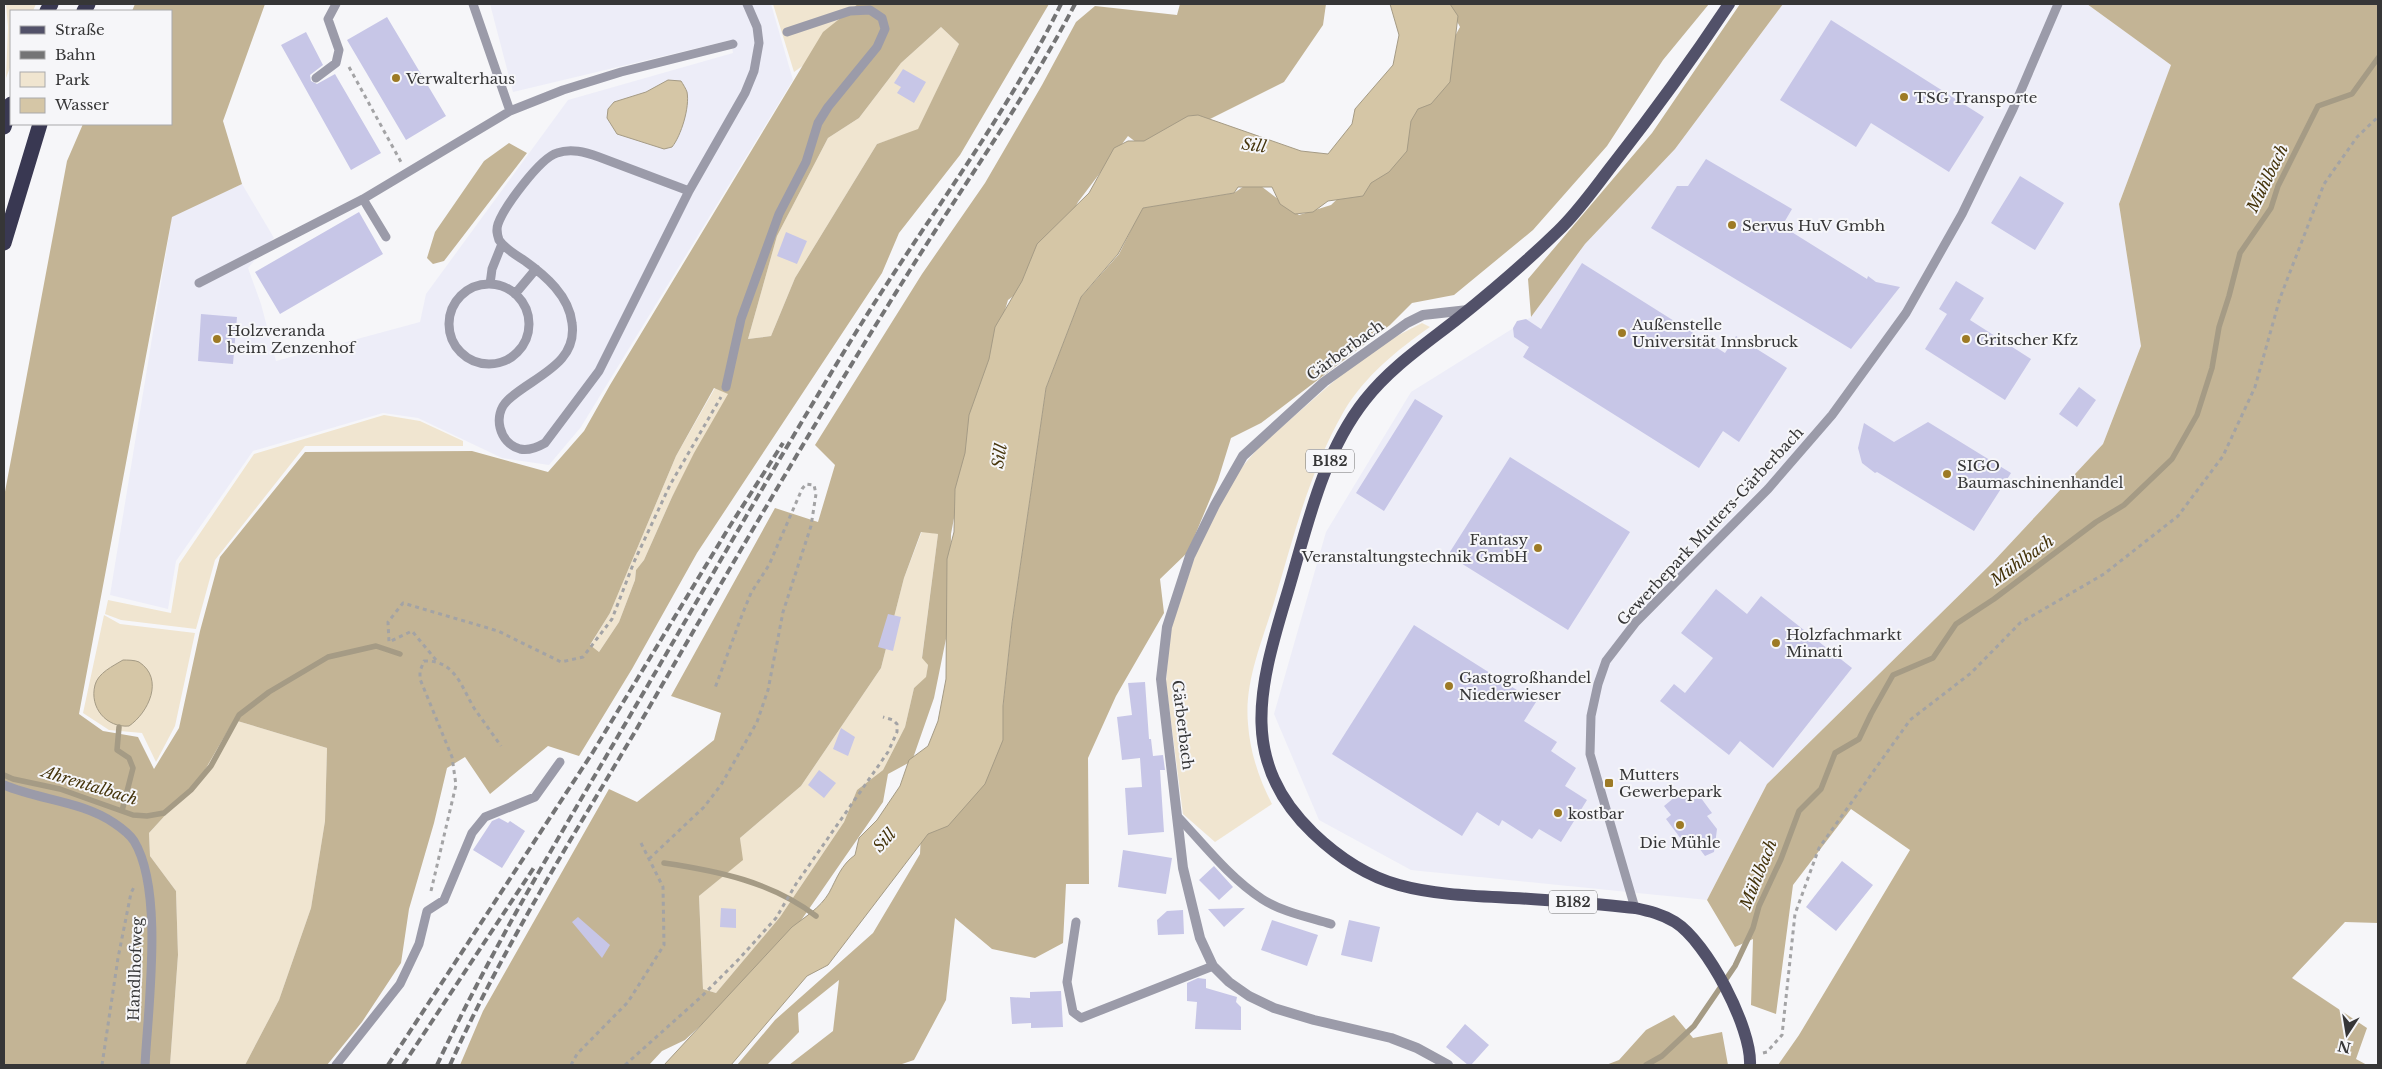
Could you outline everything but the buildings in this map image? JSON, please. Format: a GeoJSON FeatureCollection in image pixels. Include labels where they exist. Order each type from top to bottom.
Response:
{"type":"FeatureCollection","features":[{"type":"Feature","properties":{"kind":"highway"},"geometry":{"type":"LineString","coordinates":[[4,126],[10,107]]}},
{"type":"Feature","properties":{"kind":"highway"},"geometry":{"type":"LineString","coordinates":[[4,243],[40,125]]}},
{"type":"Feature","properties":{"kind":"main road","name":"B182"},"geometry":{"type":"LineString","coordinates":[[1729,4],[1634,138],[1561,228],[1517,269],[1380,382],[1358,409],[1331,457],[1313,509],[1264,677],[1261,730],[1268,764],[1289,807],[1335,853],[1378,878],[1417,889],[1635,908],[1655,912],[1676,922],[1704,953],[1720,978],[1742,1023],[1750,1060]]}},
{"type":"Feature","properties":{"kind":"street","name":"Gärberbach"},"geometry":{"type":"LineString","coordinates":[[1448,1065],[1417,1048],[1391,1038],[1307,1019],[1274,1008],[1249,996],[1229,982],[1213,966],[1200,938],[1194,918],[1184,868],[1161,679],[1166,627],[1190,556],[1230,478],[1244,456],[1324,382],[1407,323],[1423,315],[1468,310]]}},
{"type":"Feature","properties":{"kind":"lane"},"geometry":{"type":"LineString","coordinates":[[316,78],[336,63],[339,50],[328,19],[336,4]]}},
{"type":"Feature","properties":{"kind":"lane"},"geometry":{"type":"LineString","coordinates":[[472,4],[510,111]]}},
{"type":"Feature","properties":{"kind":"lane"},"geometry":{"type":"LineString","coordinates":[[689,191],[587,153],[574,151],[557,152],[539,165],[500,219],[497,233],[502,244],[550,281],[565,302],[572,323],[571,343],[560,360],[507,400],[501,411],[500,425],[504,437],[513,445],[525,450],[539,447],[545,443],[599,371],[689,191],[737,110],[754,71],[759,35],[753,14],[747,4]]}},
{"type":"Feature","properties":{"kind":"lane","name":"Gewerbepark Mutters-Gärberbach"},"geometry":{"type":"LineString","coordinates":[[1635,908],[1590,754],[1591,716],[1598,684],[1606,661],[1636,622],[1768,489],[1832,415],[1906,313],[1962,214],[2013,109],[2058,4]]}},
{"type":"Feature","properties":{"kind":"lane"},"geometry":{"type":"LineString","coordinates":[[726,388],[741,319],[779,214],[806,162],[818,123],[828,107],[877,47],[885,30],[882,18],[870,10],[850,11],[787,32]]}},
{"type":"Feature","properties":{"kind":"lane"},"geometry":{"type":"LineString","coordinates":[[199,283],[363,198],[510,111],[563,90],[733,44]]}},
{"type":"Feature","properties":{"kind":"lane"},"geometry":{"type":"LineString","coordinates":[[363,198],[386,237]]}},
{"type":"Feature","properties":{"kind":"lane"},"geometry":{"type":"LineString","coordinates":[[490,284],[492,269],[502,244]]}},
{"type":"Feature","properties":{"kind":"lane"},"geometry":{"type":"LineString","coordinates":[[515,294],[536,269]]}},
{"type":"Feature","properties":{"kind":"lane"},"geometry":{"type":"LineString","coordinates":[[490,284],[504,287],[515,294],[523,304],[528,316],[529,328],[522,346],[509,359],[497,363],[484,364],[472,361],[462,354],[453,343],[449,330],[449,316],[454,303],[464,293],[476,286],[490,284]]}},
{"type":"Feature","properties":{"kind":"lane"},"geometry":{"type":"LineString","coordinates":[[336,1065],[400,984],[419,944],[427,911],[444,900],[472,833],[485,817],[536,797],[560,762]]}},
{"type":"Feature","properties":{"kind":"lane","name":"Handlhofweg"},"geometry":{"type":"LineString","coordinates":[[4,785],[19,792],[83,808],[114,823],[134,840],[145,867],[153,918],[145,1065]]}},
{"type":"Feature","properties":{"kind":"lane"},"geometry":{"type":"LineString","coordinates":[[1179,818],[1241,882],[1263,900],[1288,911],[1331,924]]}},
{"type":"Feature","properties":{"kind":"lane"},"geometry":{"type":"LineString","coordinates":[[1076,922],[1067,982],[1073,1012],[1081,1018],[1213,966]]}},
{"type":"Feature","properties":{"kind":"path"},"geometry":{"type":"LineString","coordinates":[[339,50],[393,146],[405,172]]}},
{"type":"Feature","properties":{"kind":"path"},"geometry":{"type":"LineString","coordinates":[[1750,1060],[1767,1052],[1782,1035],[1795,914],[1819,848],[1910,720],[1971,673],[2020,623],[2104,574],[2178,516],[2223,456],[2255,387],[2280,298],[2324,184],[2357,137],[2378,117]]}},
{"type":"Feature","properties":{"kind":"path"},"geometry":{"type":"LineString","coordinates":[[501,746],[473,705],[462,682],[452,670],[436,660],[412,631],[389,642],[388,622],[403,603],[498,631],[561,662],[583,657],[612,619],[634,562],[670,485],[726,388]]}},
{"type":"Feature","properties":{"kind":"path"},"geometry":{"type":"LineString","coordinates":[[649,859],[710,800],[721,786],[757,722],[768,690],[782,612],[815,509],[816,488],[811,484],[806,484],[802,489],[769,565],[751,594],[715,688]]}},
{"type":"Feature","properties":{"kind":"path"},"geometry":{"type":"LineString","coordinates":[[427,911],[456,785],[452,757],[420,679],[420,671],[424,661],[436,660]]}},
{"type":"Feature","properties":{"kind":"path"},"geometry":{"type":"LineString","coordinates":[[625,1065],[701,997],[776,918],[796,884],[888,752],[897,724],[893,720],[883,717]]}},
{"type":"Feature","properties":{"kind":"path"},"geometry":{"type":"LineString","coordinates":[[571,1065],[576,1054],[628,1002],[664,945],[663,887],[641,843]]}},
{"type":"Feature","properties":{"kind":"path"},"geometry":{"type":"LineString","coordinates":[[102,1065],[118,958],[131,893],[145,867]]}},
{"type":"Feature","properties":{"kind":"shaded area"},"geometry":{"type":"Polygon","coordinates":[[[135,4],[265,4],[223,121],[242,184],[172,217],[79,714],[103,731],[138,737],[154,769],[179,728],[200,631],[220,557],[305,452],[472,451],[548,472],[584,431],[823,32],[858,4],[1049,4],[960,155],[899,233],[882,273],[697,553],[632,669],[579,756],[548,746],[490,794],[465,757],[447,768],[434,823],[409,909],[401,963],[362,1022],[327,1065],[245,1065],[279,1000],[311,908],[325,821],[327,748],[234,720],[202,775],[149,833],[150,856],[176,891],[178,955],[170,1065],[4,1065],[4,497],[67,161],[83,125],[172,125],[172,10],[132,10],[135,4]],[[941,27],[901,63],[859,118],[828,138],[777,236],[748,339],[771,336],[795,278],[877,144],[918,129],[959,44],[941,27]],[[714,388],[676,456],[610,613],[590,645],[599,652],[619,622],[635,580],[636,570],[644,560],[694,453],[728,394],[714,388]]]}},
{"type":"Feature","properties":{"kind":"shaded area"},"geometry":{"type":"Polygon","coordinates":[[[490,4],[771,4],[793,80],[581,427],[549,465],[502,458],[418,418],[383,413],[253,451],[176,561],[168,609],[110,595],[172,216],[242,184],[274,238],[248,268],[261,304],[276,361],[420,322],[426,294],[568,100],[733,53],[731,40],[513,92],[490,4]]]}},
{"type":"Feature","properties":{"kind":"shaded area"},"geometry":{"type":"Polygon","coordinates":[[[1180,4],[1326,4],[1323,25],[1284,82],[1208,120],[1141,146],[1128,136],[1078,202],[1041,276],[1008,300],[973,417],[951,534],[950,619],[934,698],[912,761],[888,774],[883,802],[793,932],[758,972],[685,1040],[662,1051],[649,1065],[460,1065],[483,1011],[609,789],[637,802],[714,740],[721,713],[671,696],[775,508],[818,522],[835,465],[815,445],[922,274],[985,183],[1076,22],[1095,6],[1177,15],[1180,4]],[[921,532],[904,578],[881,668],[801,786],[740,838],[743,860],[699,896],[703,989],[716,993],[780,917],[844,822],[857,790],[883,770],[905,727],[914,688],[926,677],[928,665],[922,658],[938,534],[921,532]]]}},
{"type":"Feature","properties":{"kind":"shaded area"},"geometry":{"type":"Polygon","coordinates":[[[1448,4],[1709,4],[1663,60],[1607,146],[1533,230],[1454,295],[1412,303],[1390,325],[1261,423],[1231,438],[1218,480],[1188,552],[1160,579],[1164,613],[1116,696],[1088,758],[1089,884],[1066,884],[1063,943],[1035,958],[992,949],[955,918],[946,1000],[914,1060],[899,1065],[789,1065],[833,1031],[839,980],[798,1013],[799,1032],[767,1065],[737,1065],[775,1020],[873,933],[920,854],[922,814],[1003,706],[1012,623],[1046,388],[1081,297],[1119,254],[1142,208],[1234,193],[1253,180],[1299,215],[1331,205],[1393,146],[1460,27],[1448,4]]]}},
{"type":"Feature","properties":{"kind":"shaded area"},"geometry":{"type":"Polygon","coordinates":[[[1740,4],[1783,4],[1675,149],[1585,244],[1531,317],[1528,279],[1652,133],[1740,4]]]}},
{"type":"Feature","properties":{"kind":"shaded area"},"geometry":{"type":"Polygon","coordinates":[[[1783,4],[2087,4],[2171,65],[2119,204],[2141,346],[2103,444],[1992,563],[1767,784],[1707,900],[1411,870],[1319,820],[1274,714],[1326,532],[1411,392],[1531,317],[1585,244],[1675,149],[1783,4]]]}},
{"type":"Feature","properties":{"kind":"shaded area"},"geometry":{"type":"Polygon","coordinates":[[[2087,4],[2378,4],[2378,923],[2345,922],[2292,978],[2367,1028],[2356,1059],[2367,1065],[1778,1065],[1799,1035],[1910,850],[1851,809],[1793,885],[1776,1014],[1751,1005],[1753,939],[1735,947],[1707,900],[1767,784],[1992,563],[2103,444],[2141,346],[2119,204],[2171,65],[2087,4]]]}},
{"type":"Feature","properties":{"kind":"shaded area"},"geometry":{"type":"Polygon","coordinates":[[[509,143],[527,153],[444,261],[433,264],[427,258],[435,232],[484,161],[509,143]]]}},
{"type":"Feature","properties":{"kind":"shaded area"},"geometry":{"type":"Polygon","coordinates":[[[1674,1015],[1693,1038],[1722,1032],[1728,1065],[1606,1065],[1619,1060],[1646,1030],[1674,1015]]]}},
{"type":"Feature","properties":{"kind":"green space"},"geometry":{"type":"Polygon","coordinates":[[[6,4],[36,4],[33,10],[10,10],[10,68],[6,78],[8,27],[6,4]]]}},
{"type":"Feature","properties":{"kind":"green space"},"geometry":{"type":"Polygon","coordinates":[[[773,4],[870,4],[866,21],[794,72],[773,4]]]}},
{"type":"Feature","properties":{"kind":"green space"},"geometry":{"type":"Polygon","coordinates":[[[941,27],[959,44],[918,130],[877,144],[795,278],[771,336],[748,339],[777,236],[828,138],[859,118],[901,63],[941,27]]]}},
{"type":"Feature","properties":{"kind":"green space"},"geometry":{"type":"Polygon","coordinates":[[[1422,323],[1430,327],[1382,364],[1352,398],[1332,433],[1312,480],[1256,661],[1249,692],[1248,724],[1253,755],[1259,775],[1272,804],[1215,842],[1183,814],[1166,683],[1170,631],[1197,550],[1237,473],[1259,447],[1349,368],[1393,338],[1422,323]]]}},
{"type":"Feature","properties":{"kind":"green space"},"geometry":{"type":"Polygon","coordinates":[[[715,388],[729,394],[672,497],[644,560],[636,570],[635,580],[619,622],[599,652],[590,646],[610,613],[676,456],[715,388]]]}},
{"type":"Feature","properties":{"kind":"green space"},"geometry":{"type":"Polygon","coordinates":[[[384,415],[420,421],[463,441],[463,446],[305,446],[215,560],[196,629],[121,620],[105,614],[108,600],[171,613],[179,564],[254,454],[384,415]]]}},
{"type":"Feature","properties":{"kind":"green space"},"geometry":{"type":"Polygon","coordinates":[[[922,531],[938,534],[922,657],[928,665],[926,678],[914,688],[905,727],[883,770],[857,790],[844,822],[780,917],[716,993],[703,989],[699,896],[742,860],[740,838],[801,786],[881,668],[904,578],[922,531]]]}},
{"type":"Feature","properties":{"kind":"green space"},"geometry":{"type":"Polygon","coordinates":[[[104,615],[120,624],[195,633],[175,726],[156,762],[142,733],[109,730],[83,713],[104,615]]]}},
{"type":"Feature","properties":{"kind":"green space"},"geometry":{"type":"Polygon","coordinates":[[[234,720],[327,748],[325,821],[311,908],[279,1000],[245,1065],[170,1065],[178,955],[176,891],[150,856],[149,833],[202,775],[234,720]]]}},
{"type":"Feature","properties":{"kind":"water","name":"Sill"},"geometry":{"type":"Polygon","coordinates":[[[1390,4],[1450,4],[1458,16],[1450,82],[1431,104],[1418,109],[1411,121],[1407,151],[1389,172],[1371,183],[1363,196],[1328,201],[1313,212],[1295,214],[1280,204],[1272,187],[1238,187],[1234,193],[1143,208],[1118,254],[1081,297],[1046,388],[1012,623],[1003,706],[1003,740],[985,784],[948,826],[928,834],[828,965],[807,976],[731,1065],[664,1065],[792,927],[821,903],[829,893],[843,867],[855,855],[859,838],[877,820],[900,786],[909,760],[928,746],[938,721],[946,679],[947,559],[954,532],[955,489],[965,453],[969,415],[989,359],[995,327],[1022,281],[1037,244],[1089,193],[1114,148],[1128,141],[1144,141],[1188,116],[1198,115],[1301,151],[1328,154],[1352,124],[1355,109],[1393,65],[1399,35],[1390,4]]]}},
{"type":"Feature","properties":{"kind":"water"},"geometry":{"type":"Polygon","coordinates":[[[668,80],[681,81],[687,91],[688,98],[684,121],[679,136],[672,147],[664,149],[617,134],[607,118],[608,109],[614,102],[646,92],[668,80]]]}},
{"type":"Feature","properties":{"kind":"water"},"geometry":{"type":"Polygon","coordinates":[[[123,660],[139,662],[147,669],[151,677],[152,686],[151,696],[147,705],[129,726],[114,724],[101,715],[97,709],[94,693],[99,677],[106,670],[123,660]]]}},
{"type":"Feature","properties":{"kind":"waterway","name":"Mühlbach"},"geometry":{"type":"LineString","coordinates":[[1646,1065],[1662,1056],[1694,1026],[1735,966],[1753,928],[1759,906],[1781,859],[1799,811],[1821,789],[1835,753],[1859,739],[1893,675],[1933,658],[1956,624],[1994,599],[2096,522],[2124,505],[2172,459],[2197,415],[2212,368],[2219,327],[2240,253],[2271,208],[2278,186],[2318,106],[2352,94],[2378,58]]}},
{"type":"Feature","properties":{"kind":"waterway","name":"Ahrentalbach"},"geometry":{"type":"LineString","coordinates":[[4,775],[13,779],[60,789],[133,815],[147,816],[164,813],[191,790],[211,766],[239,715],[269,692],[328,657],[376,646],[400,654]]}},
{"type":"Feature","properties":{"kind":"waterway"},"geometry":{"type":"LineString","coordinates":[[119,727],[117,750],[129,758],[133,768],[122,811]]}},
{"type":"Feature","properties":{"kind":"waterway","name":"Ahrentalbach"},"geometry":{"type":"LineString","coordinates":[[664,863],[724,874],[763,886],[799,904],[816,916]]}},
{"type":"Feature","properties":{"kind":"railway"},"geometry":{"type":"LineString","coordinates":[[437,1065],[483,972],[533,882],[774,468],[858,329],[990,129],[1039,47],[1061,4]]}},
{"type":"Feature","properties":{"kind":"railway"},"geometry":{"type":"LineString","coordinates":[[450,1065],[492,979],[538,895],[772,497],[876,324],[1017,105],[1075,4]]}},
{"type":"Feature","properties":{"kind":"railway"},"geometry":{"type":"LineString","coordinates":[[388,1065],[593,752],[728,529],[783,443]]}},
{"type":"Feature","properties":{"kind":"railway"},"geometry":{"type":"LineString","coordinates":[[403,1065],[535,866]]}},
{"type":"Feature","properties":{"kind":"place","name":"Verwalterhaus"},"geometry":{"type":"Point","coordinates":[396,78]}},
{"type":"Feature","properties":{"kind":"place","name":"TSG Transporte"},"geometry":{"type":"Point","coordinates":[1904,97]}},
{"type":"Feature","properties":{"kind":"place","name":"Servus HuV Gmbh"},"geometry":{"type":"Point","coordinates":[1732,225]}},
{"type":"Feature","properties":{"kind":"place","name":"Außenstelle Universität Innsbruck"},"geometry":{"type":"Point","coordinates":[1622,333]}},
{"type":"Feature","properties":{"kind":"place","name":"Holzveranda beim Zenzenhof"},"geometry":{"type":"Point","coordinates":[217,339]}},
{"type":"Feature","properties":{"kind":"place","name":"Gritscher Kfz"},"geometry":{"type":"Point","coordinates":[1966,339]}},
{"type":"Feature","properties":{"kind":"place","name":"SIGO Baumaschinenhandel"},"geometry":{"type":"Point","coordinates":[1947,474]}},
{"type":"Feature","properties":{"kind":"place","name":"Fantasy Veranstaltungstechnik GmbH"},"geometry":{"type":"Point","coordinates":[1538,548]}},
{"type":"Feature","properties":{"kind":"place","name":"Holzfachmarkt Minatti"},"geometry":{"type":"Point","coordinates":[1776,643]}},
{"type":"Feature","properties":{"kind":"place","name":"Gastogroßhandel Niederwieser"},"geometry":{"type":"Point","coordinates":[1449,686]}},
{"type":"Feature","properties":{"kind":"place","name":"Mutters Gewerbepark"},"geometry":{"type":"Point","coordinates":[1609,783]}},
{"type":"Feature","properties":{"kind":"place","name":"kostbar"},"geometry":{"type":"Point","coordinates":[1558,813]}},
{"type":"Feature","properties":{"kind":"place","name":"Die Mühle"},"geometry":{"type":"Point","coordinates":[1680,825]}}]}
